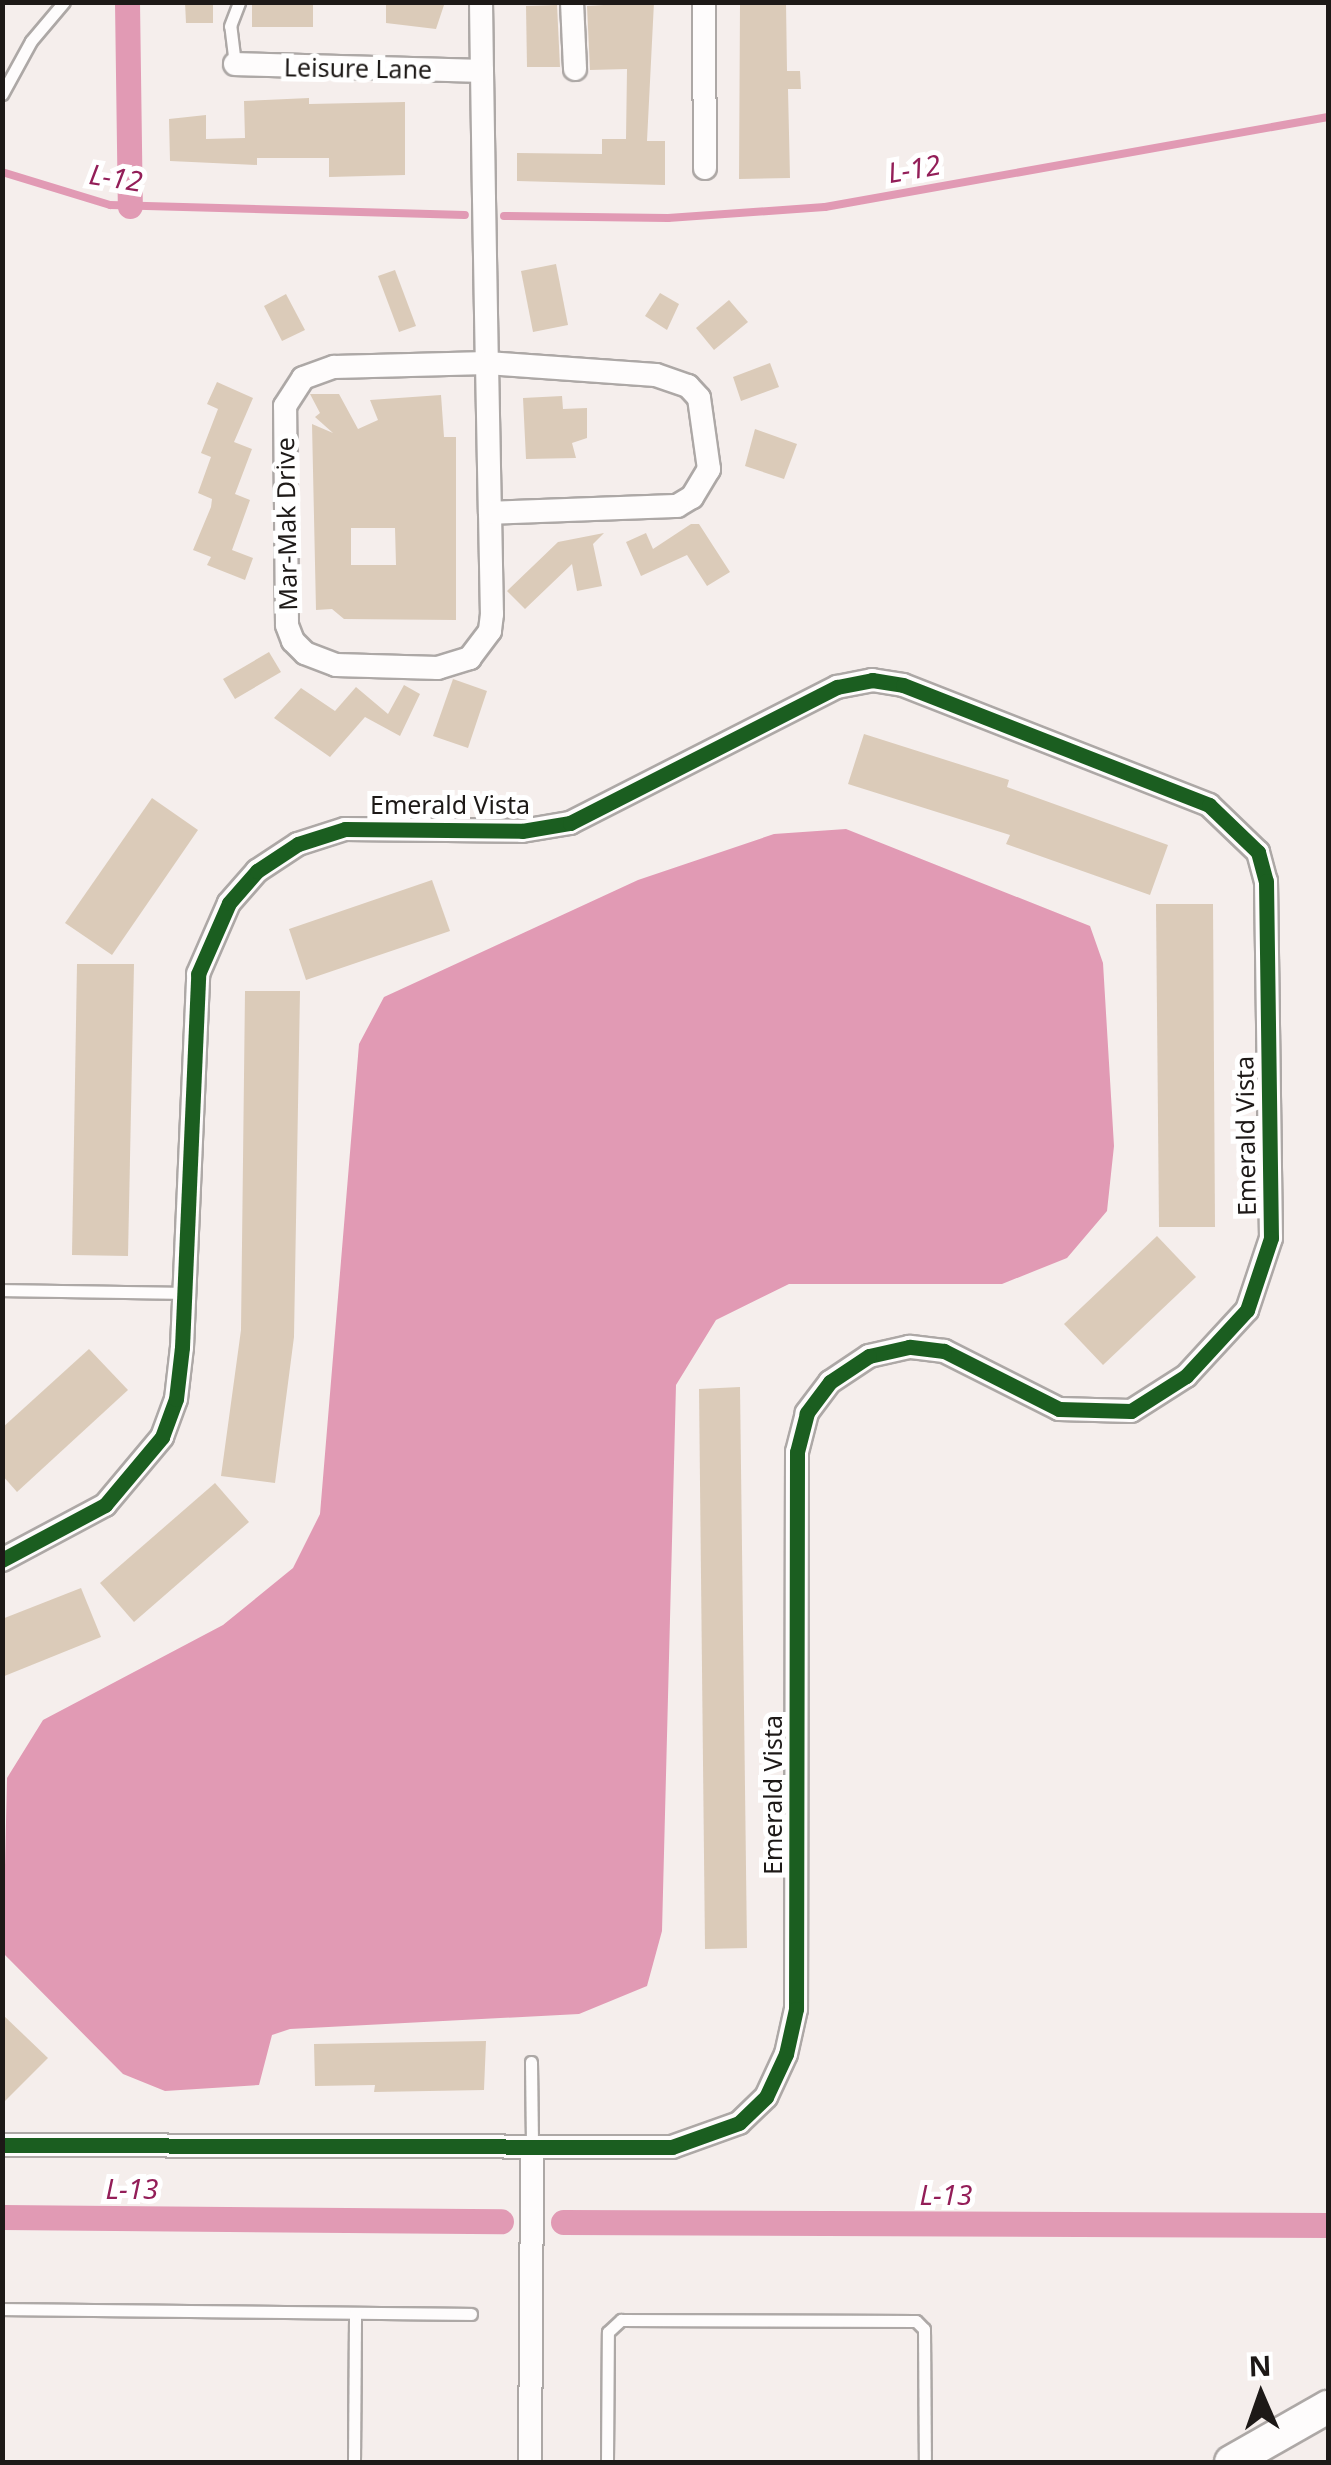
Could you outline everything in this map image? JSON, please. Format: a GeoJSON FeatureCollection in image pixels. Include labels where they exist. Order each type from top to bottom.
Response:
{"type":"FeatureCollection","features":[{"type":"Feature","properties":{"kind":"street"},"geometry":{"type":"LineString","coordinates":[[481,2],[487,362],[490,513],[677,506],[703,484],[710,453],[699,398],[673,378],[487,362]]}},
{"type":"Feature","properties":{"kind":"street"},"geometry":{"type":"LineString","coordinates":[[572,2],[575,69]]}},
{"type":"Feature","properties":{"kind":"street"},"geometry":{"type":"LineString","coordinates":[[704,2],[706,168]]}},
{"type":"Feature","properties":{"kind":"street","name":"Leisure Lane"},"geometry":{"type":"LineString","coordinates":[[235,64],[482,71]]}},
{"type":"Feature","properties":{"kind":"street","name":"Mar-Mak Drive"},"geometry":{"type":"LineString","coordinates":[[487,362],[334,367],[303,378],[285,406],[286,625],[304,654],[319,662],[455,666],[470,658],[490,631],[490,513]]}},
{"type":"Feature","properties":{"kind":"street","name":"Emerald Vista"},"geometry":{"type":"LineString","coordinates":[[2,1560],[74,1527],[137,1474],[176,1399],[198,974],[229,903],[257,871],[298,844],[345,829],[522,831],[570,823],[837,687],[872,680],[903,685],[1208,804],[1258,852],[1266,881],[1271,1238],[1247,1310],[1186,1376],[1131,1411],[1058,1409],[944,1352],[909,1347],[869,1356],[830,1382],[808,1413],[797,1452],[796,2008],[786,2054],[766,2097],[710,2138],[672,2147],[2,2145]]}},
{"type":"Feature","properties":{"kind":"street"},"geometry":{"type":"LineString","coordinates":[[530,2462],[532,2146]]}},
{"type":"Feature","properties":{"kind":"street"},"geometry":{"type":"LineString","coordinates":[[1232,2462],[1328,2407]]}},
{"type":"Feature","properties":{"kind":"lane"},"geometry":{"type":"LineString","coordinates":[[2,94],[31,41],[64,2]]}},
{"type":"Feature","properties":{"kind":"lane"},"geometry":{"type":"LineString","coordinates":[[235,64],[230,26],[239,2]]}},
{"type":"Feature","properties":{"kind":"lane"},"geometry":{"type":"LineString","coordinates":[[2,1290],[184,1294]]}},
{"type":"Feature","properties":{"kind":"lane"},"geometry":{"type":"LineString","coordinates":[[532,2062],[532,2146]]}},
{"type":"Feature","properties":{"kind":"lane"},"geometry":{"type":"LineString","coordinates":[[2,2309],[471,2314]]}},
{"type":"Feature","properties":{"kind":"lane"},"geometry":{"type":"LineString","coordinates":[[354,2462],[355,2313]]}},
{"type":"Feature","properties":{"kind":"lane"},"geometry":{"type":"LineString","coordinates":[[606,2462],[608,2332],[620,2320],[758,2320],[916,2321],[924,2329],[925,2462]]}},
{"type":"Feature","properties":{"kind":"shaded area"},"geometry":{"type":"Polygon","coordinates":[[[846,829],[1090,926],[1103,963],[1114,1146],[1107,1211],[1067,1258],[1002,1284],[789,1284],[716,1320],[676,1385],[662,1931],[647,1986],[579,2014],[290,2029],[272,2035],[259,2085],[165,2091],[123,2074],[3,1953],[7,1778],[43,1720],[223,1625],[293,1568],[320,1514],[359,1044],[384,997],[638,880],[774,834],[846,829]]]}},
{"type":"Feature","properties":{"kind":"building"},"geometry":{"type":"Polygon","coordinates":[[[185,2],[213,2],[213,23],[186,23],[185,2]]]}},
{"type":"Feature","properties":{"kind":"building"},"geometry":{"type":"Polygon","coordinates":[[[386,2],[445,2],[436,29],[386,23],[386,2]]]}},
{"type":"Feature","properties":{"kind":"building"},"geometry":{"type":"Polygon","coordinates":[[[654,2],[647,141],[665,141],[665,185],[517,181],[517,153],[602,154],[602,139],[626,139],[627,69],[590,70],[587,6],[654,2]]]}},
{"type":"Feature","properties":{"kind":"building"},"geometry":{"type":"Polygon","coordinates":[[[740,2],[786,2],[787,71],[800,71],[801,89],[788,89],[790,178],[739,179],[740,2]]]}},
{"type":"Feature","properties":{"kind":"building"},"geometry":{"type":"Polygon","coordinates":[[[252,4],[313,4],[313,27],[252,27],[252,4]]]}},
{"type":"Feature","properties":{"kind":"building"},"geometry":{"type":"Polygon","coordinates":[[[557,5],[560,67],[527,67],[526,6],[557,5]]]}},
{"type":"Feature","properties":{"kind":"building"},"geometry":{"type":"Polygon","coordinates":[[[309,98],[309,104],[405,102],[405,175],[329,177],[329,158],[257,158],[257,165],[170,161],[169,119],[206,115],[206,139],[245,138],[244,101],[309,98]]]}},
{"type":"Feature","properties":{"kind":"building"},"geometry":{"type":"Polygon","coordinates":[[[556,264],[568,325],[533,332],[521,271],[556,264]]]}},
{"type":"Feature","properties":{"kind":"building"},"geometry":{"type":"Polygon","coordinates":[[[395,270],[416,326],[399,332],[378,276],[395,270]]]}},
{"type":"Feature","properties":{"kind":"building"},"geometry":{"type":"Polygon","coordinates":[[[660,293],[679,304],[667,330],[645,316],[660,293]]]}},
{"type":"Feature","properties":{"kind":"building"},"geometry":{"type":"Polygon","coordinates":[[[286,294],[305,330],[282,341],[264,306],[286,294]]]}},
{"type":"Feature","properties":{"kind":"building"},"geometry":{"type":"Polygon","coordinates":[[[729,300],[748,322],[714,350],[696,328],[729,300]]]}},
{"type":"Feature","properties":{"kind":"building"},"geometry":{"type":"Polygon","coordinates":[[[770,363],[779,387],[741,401],[733,377],[770,363]]]}},
{"type":"Feature","properties":{"kind":"building"},"geometry":{"type":"Polygon","coordinates":[[[217,382],[253,398],[234,442],[252,449],[235,494],[250,500],[232,550],[253,558],[245,580],[207,565],[211,557],[193,550],[211,507],[212,499],[198,493],[211,457],[201,453],[218,409],[207,404],[217,382]]]}},
{"type":"Feature","properties":{"kind":"building"},"geometry":{"type":"Polygon","coordinates":[[[310,394],[339,394],[358,429],[378,420],[370,400],[441,395],[444,437],[456,437],[456,620],[344,619],[332,609],[316,610],[312,424],[333,433],[315,417],[320,413],[310,394]],[[351,528],[351,565],[396,565],[395,528],[351,528]]]}},
{"type":"Feature","properties":{"kind":"building"},"geometry":{"type":"Polygon","coordinates":[[[562,396],[563,409],[587,408],[587,438],[572,443],[576,458],[526,459],[523,398],[562,396]]]}},
{"type":"Feature","properties":{"kind":"building"},"geometry":{"type":"Polygon","coordinates":[[[755,429],[797,444],[784,479],[745,466],[755,429]]]}},
{"type":"Feature","properties":{"kind":"building"},"geometry":{"type":"Polygon","coordinates":[[[691,524],[699,524],[730,572],[707,586],[687,555],[641,576],[626,542],[646,533],[653,549],[691,524]]]}},
{"type":"Feature","properties":{"kind":"building"},"geometry":{"type":"Polygon","coordinates":[[[604,533],[593,544],[602,586],[577,591],[572,564],[525,609],[507,591],[558,542],[604,533]]]}},
{"type":"Feature","properties":{"kind":"building"},"geometry":{"type":"Polygon","coordinates":[[[269,652],[281,672],[235,699],[223,679],[269,652]]]}},
{"type":"Feature","properties":{"kind":"building"},"geometry":{"type":"Polygon","coordinates":[[[453,679],[487,691],[468,748],[433,736],[453,679]]]}},
{"type":"Feature","properties":{"kind":"building"},"geometry":{"type":"Polygon","coordinates":[[[404,685],[420,694],[400,736],[365,717],[330,757],[274,718],[301,688],[335,711],[356,687],[388,714],[404,685]]]}},
{"type":"Feature","properties":{"kind":"building"},"geometry":{"type":"Polygon","coordinates":[[[864,734],[1009,780],[1007,787],[1168,845],[1150,895],[1006,844],[1010,835],[848,784],[864,734]]]}},
{"type":"Feature","properties":{"kind":"building"},"geometry":{"type":"Polygon","coordinates":[[[152,798],[198,830],[112,955],[65,923],[152,798]]]}},
{"type":"Feature","properties":{"kind":"building"},"geometry":{"type":"Polygon","coordinates":[[[432,880],[450,931],[306,980],[289,929],[432,880]]]}},
{"type":"Feature","properties":{"kind":"building"},"geometry":{"type":"Polygon","coordinates":[[[1156,904],[1213,904],[1215,1227],[1159,1227],[1156,904]]]}},
{"type":"Feature","properties":{"kind":"building"},"geometry":{"type":"Polygon","coordinates":[[[77,964],[134,964],[128,1256],[72,1255],[77,964]]]}},
{"type":"Feature","properties":{"kind":"building"},"geometry":{"type":"Polygon","coordinates":[[[245,991],[300,991],[294,1337],[275,1483],[221,1476],[241,1330],[245,991]]]}},
{"type":"Feature","properties":{"kind":"building"},"geometry":{"type":"Polygon","coordinates":[[[1157,1236],[1196,1277],[1103,1365],[1064,1324],[1157,1236]]]}},
{"type":"Feature","properties":{"kind":"building"},"geometry":{"type":"Polygon","coordinates":[[[89,1349],[128,1390],[17,1492],[2,1475],[2,1428],[89,1349]]]}},
{"type":"Feature","properties":{"kind":"building"},"geometry":{"type":"Polygon","coordinates":[[[740,1387],[747,1948],[705,1949],[699,1389],[740,1387]]]}},
{"type":"Feature","properties":{"kind":"building"},"geometry":{"type":"Polygon","coordinates":[[[215,1483],[249,1522],[134,1622],[100,1583],[215,1483]]]}},
{"type":"Feature","properties":{"kind":"building"},"geometry":{"type":"Polygon","coordinates":[[[81,1588],[101,1637],[2,1677],[2,1619],[81,1588]]]}},
{"type":"Feature","properties":{"kind":"building"},"geometry":{"type":"Polygon","coordinates":[[[2,2014],[48,2058],[2,2104],[2,2014]]]}},
{"type":"Feature","properties":{"kind":"building"},"geometry":{"type":"Polygon","coordinates":[[[486,2041],[484,2090],[374,2092],[375,2085],[315,2086],[314,2044],[486,2041]]]}},
{"type":"Feature","properties":{"kind":"waterway"},"geometry":{"type":"LineString","coordinates":[[127,2],[130,206]]}},
{"type":"Feature","properties":{"kind":"waterway","name":"L-12"},"geometry":{"type":"LineString","coordinates":[[504,216],[668,218],[825,207],[1328,117]]}},
{"type":"Feature","properties":{"kind":"waterway","name":"L-12"},"geometry":{"type":"LineString","coordinates":[[2,172],[110,205],[465,215]]}},
{"type":"Feature","properties":{"kind":"waterway","name":"L-13"},"geometry":{"type":"LineString","coordinates":[[2,2217],[501,2221]]}},
{"type":"Feature","properties":{"kind":"waterway","name":"L-13"},"geometry":{"type":"LineString","coordinates":[[563,2222],[1328,2225]]}},
{"type":"Feature","properties":{"kind":"cycle path"},"geometry":{"type":"LineString","coordinates":[[2,1560],[105,1505],[162,1437],[176,1399],[182,1347],[198,974],[229,903],[257,871],[298,844],[345,829],[522,831],[570,823],[837,687],[872,680],[903,685],[1209,805],[1258,852],[1266,881],[1271,1238],[1247,1310],[1186,1376],[1131,1411],[1059,1409],[944,1351],[909,1347],[869,1356],[830,1382],[807,1413],[797,1452],[796,2009],[786,2054],[766,2097],[739,2123],[672,2147],[2,2145]]}}]}
